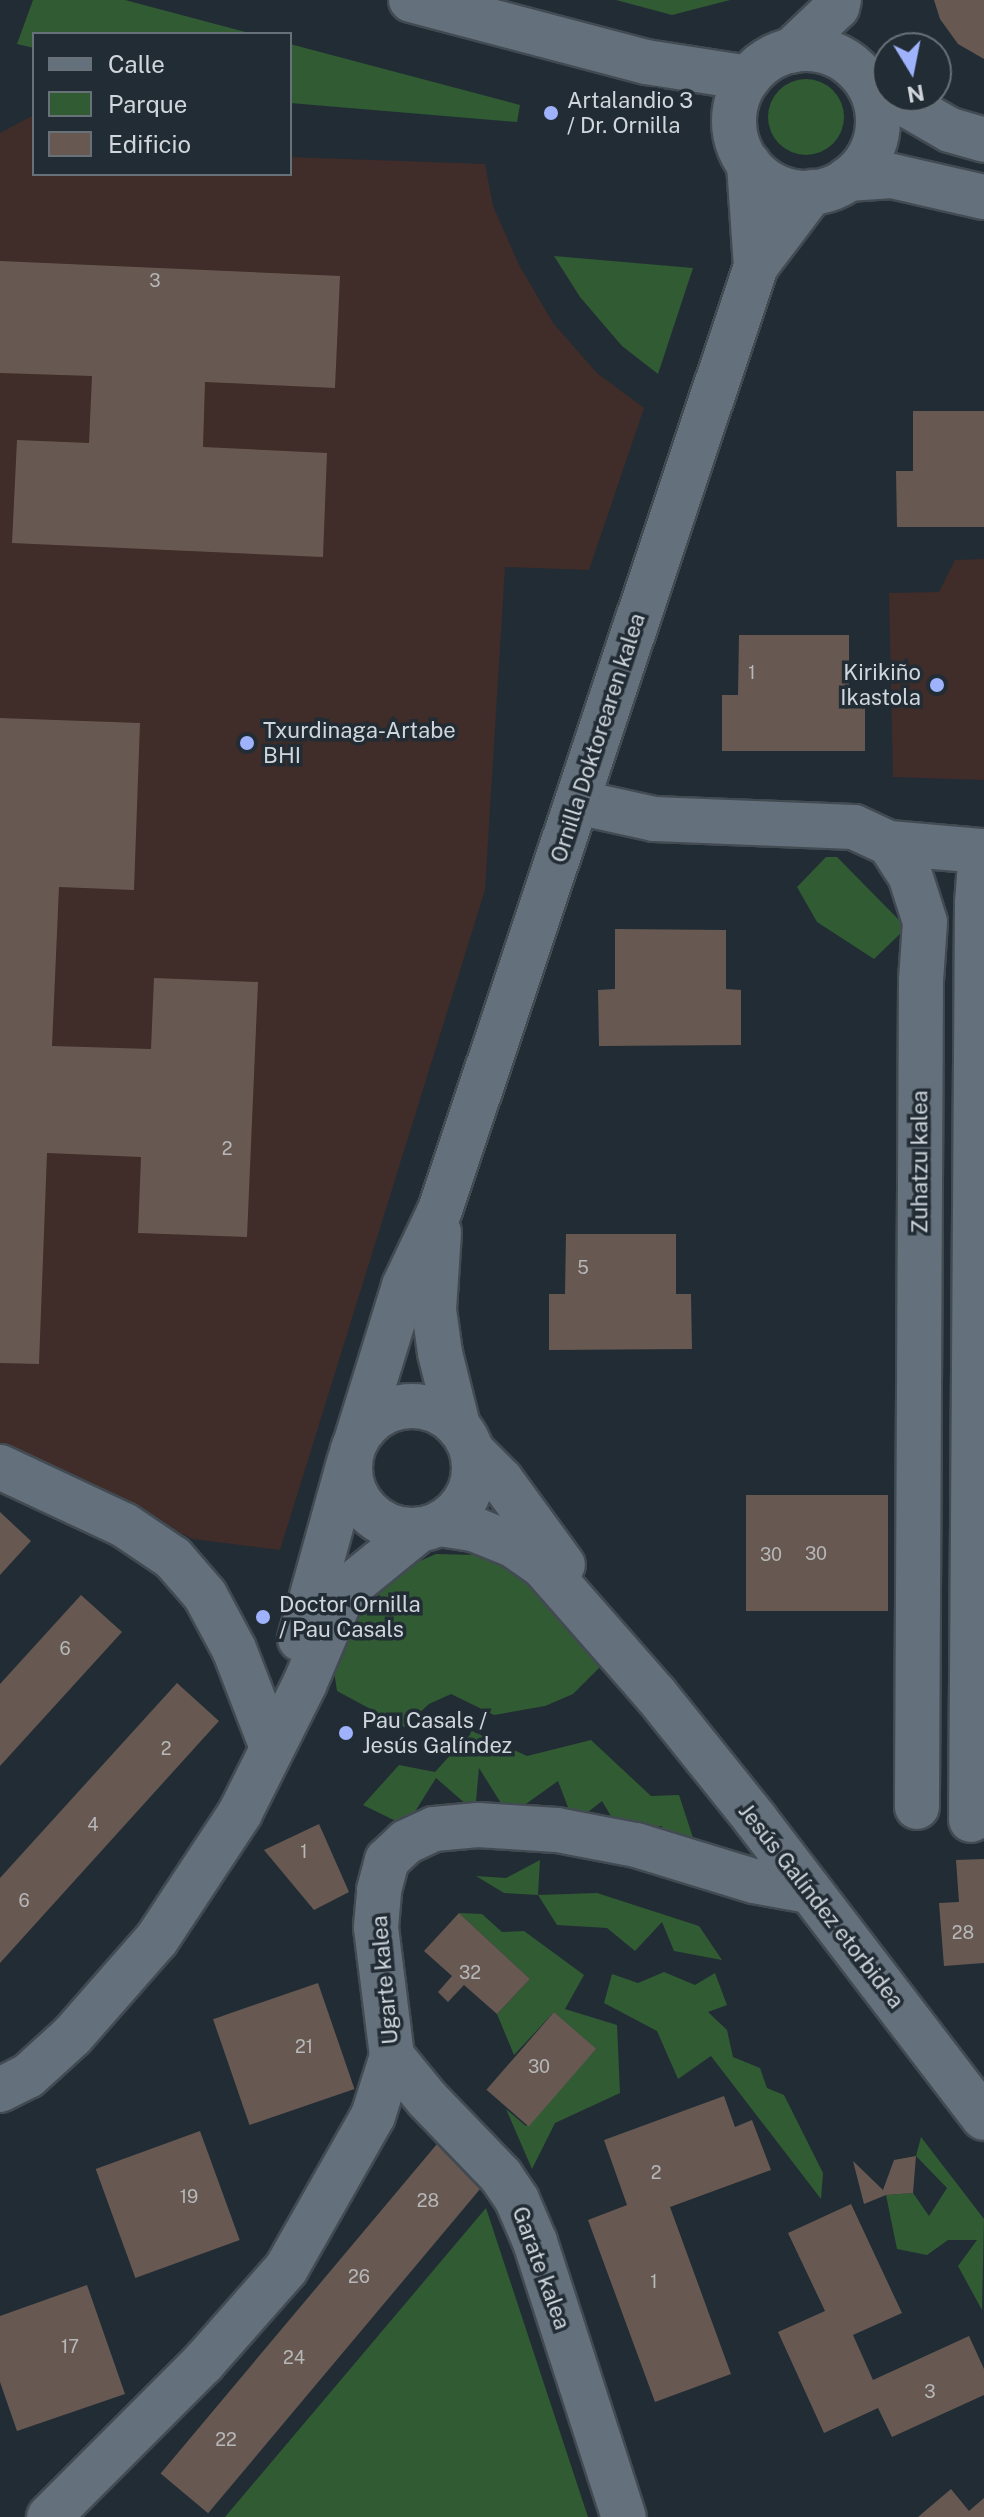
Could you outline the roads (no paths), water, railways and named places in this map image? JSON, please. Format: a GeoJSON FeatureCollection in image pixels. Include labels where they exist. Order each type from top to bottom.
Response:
{"type":"FeatureCollection","features":[{"type":"Feature","properties":{"kind":"street"},"geometry":{"type":"LineString","coordinates":[[411,0],[646,62],[749,78]]}},
{"type":"Feature","properties":{"kind":"street"},"geometry":{"type":"LineString","coordinates":[[872,78],[838,4],[791,51],[768,61],[749,78],[740,93],[735,123],[737,139],[749,164],[762,180],[775,187],[830,186],[892,176],[984,197]]}},
{"type":"Feature","properties":{"kind":"street"},"geometry":{"type":"LineString","coordinates":[[791,51],[828,50],[872,82]]}},
{"type":"Feature","properties":{"kind":"street"},"geometry":{"type":"LineString","coordinates":[[646,62],[735,123]]}},
{"type":"Feature","properties":{"kind":"street"},"geometry":{"type":"LineString","coordinates":[[830,186],[862,166],[878,132],[876,112]]}},
{"type":"Feature","properties":{"kind":"street"},"geometry":{"type":"LineString","coordinates":[[921,112],[950,130],[984,140]]}},
{"type":"Feature","properties":{"kind":"street","name":"Ornilla Doktorearen kalea"},"geometry":{"type":"LineString","coordinates":[[271,1745],[353,1450],[404,1286],[440,1210],[756,266],[749,164]]}},
{"type":"Feature","properties":{"kind":"street","name":"Ornilla Doktorearen kalea"},"geometry":{"type":"LineString","coordinates":[[756,266],[830,186]]}},
{"type":"Feature","properties":{"kind":"street"},"geometry":{"type":"LineString","coordinates":[[577,802],[654,819],[854,827],[889,843],[981,851],[977,919],[971,1820]]}},
{"type":"Feature","properties":{"kind":"street","name":"Zuhatzu kalea"},"geometry":{"type":"LineString","coordinates":[[889,843],[910,875],[925,922],[921,981],[917,1807]]}},
{"type":"Feature","properties":{"kind":"street","name":"Ornilla Doktorearen kalea"},"geometry":{"type":"LineString","coordinates":[[440,1210],[434,1310],[440,1353],[466,1439]]}},
{"type":"Feature","properties":{"kind":"street"},"geometry":{"type":"LineString","coordinates":[[9,2072],[72,2036],[157,1939],[240,1813],[271,1745],[305,1683],[344,1591],[462,1506],[469,1493],[475,1466],[466,1439],[430,1408],[396,1407],[374,1419],[353,1450],[353,1489],[368,1513],[392,1527],[430,1527]]}},
{"type":"Feature","properties":{"kind":"street","name":"Jesús Galíndez etorbidea"},"geometry":{"type":"LineString","coordinates":[[466,1439],[501,1480],[656,1695],[984,2118]]}},
{"type":"Feature","properties":{"kind":"street"},"geometry":{"type":"LineString","coordinates":[[0,1467],[124,1525],[173,1558],[205,1595],[234,1649],[271,1745]]}},
{"type":"Feature","properties":{"kind":"street","name":"Jesús Galíndez etorbidea"},"geometry":{"type":"LineString","coordinates":[[430,1527],[476,1530],[513,1545],[544,1567],[656,1695]]}},
{"type":"Feature","properties":{"kind":"street","name":"Ugarte kalea"},"geometry":{"type":"LineString","coordinates":[[49,2517],[203,2363],[286,2269],[373,2116],[392,2056],[376,1927],[379,1890],[387,1860],[406,1842],[434,1829],[478,1825],[557,1830],[636,1845],[754,1881],[809,1891]]}},
{"type":"Feature","properties":{"kind":"street","name":"Garate kalea"},"geometry":{"type":"LineString","coordinates":[[392,2056],[427,2099],[501,2176],[517,2200],[535,2242],[624,2517]]}},
{"type":"Feature","properties":{"kind":"place","name":"Artalandio 3 / Dr. Ornilla"},"geometry":{"type":"Point","coordinates":[551,113]}},
{"type":"Feature","properties":{"kind":"place","name":"Kirikiño Ikastola"},"geometry":{"type":"Point","coordinates":[937,685]}},
{"type":"Feature","properties":{"kind":"place","name":"Txurdinaga-Artabe BHI"},"geometry":{"type":"Point","coordinates":[247,743]}},
{"type":"Feature","properties":{"kind":"place","name":"Doctor Ornilla / Pau Casals"},"geometry":{"type":"Point","coordinates":[263,1617]}},
{"type":"Feature","properties":{"kind":"place","name":"Pau Casals / Jesús Galíndez"},"geometry":{"type":"Point","coordinates":[346,1733]}}]}
